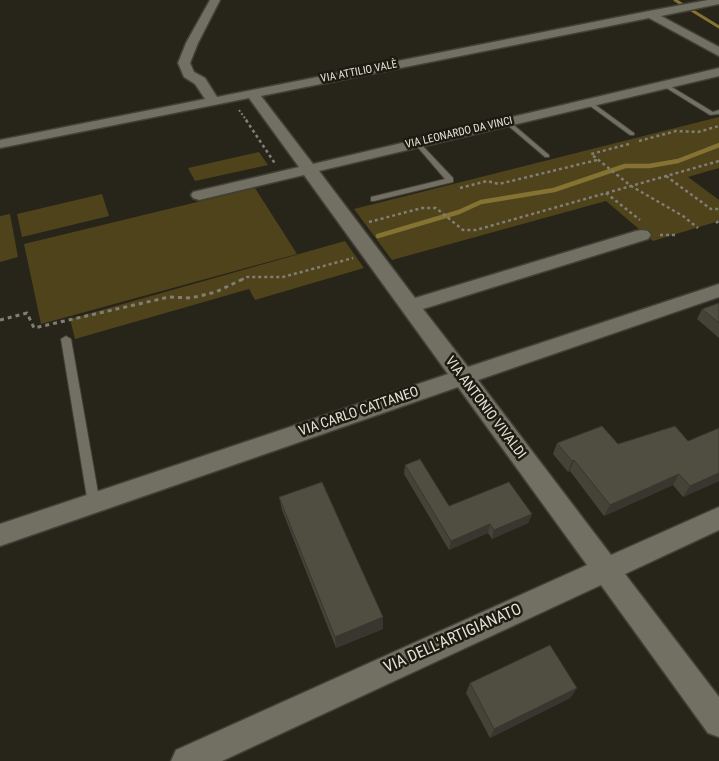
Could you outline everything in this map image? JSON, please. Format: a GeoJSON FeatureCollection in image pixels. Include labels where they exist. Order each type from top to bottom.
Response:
{"type":"FeatureCollection","features":[{"type":"Feature","properties":{"kind":"street"},"geometry":{"type":"LineString","coordinates":[[213,101],[198,79],[189,74],[184,63],[192,42],[215,0]]}},
{"type":"Feature","properties":{"kind":"street","name":"VIA ATTILIO VALÈ"},"geometry":{"type":"LineString","coordinates":[[0,144],[213,101],[246,102],[649,14],[719,1]]}},
{"type":"Feature","properties":{"kind":"street"},"geometry":{"type":"LineString","coordinates":[[649,14],[719,52]]}},
{"type":"Feature","properties":{"kind":"street","name":"VIA LEONARDO DA VINCI"},"geometry":{"type":"LineString","coordinates":[[199,195],[719,72]]}},
{"type":"Feature","properties":{"kind":"street","name":"VIA ANTONIO VIVALDI"},"geometry":{"type":"LineString","coordinates":[[246,102],[308,169],[719,722]]}},
{"type":"Feature","properties":{"kind":"street"},"geometry":{"type":"LineString","coordinates":[[410,306],[642,235]]}},
{"type":"Feature","properties":{"kind":"street","name":"VIA CARLO CATTANEO"},"geometry":{"type":"LineString","coordinates":[[0,535],[719,290]]}},
{"type":"Feature","properties":{"kind":"street","name":"VIA DELL'ARTIGIANATO"},"geometry":{"type":"LineString","coordinates":[[191,760],[719,518]]}},
{"type":"Feature","properties":{"kind":"lane"},"geometry":{"type":"LineString","coordinates":[[664,85],[712,114],[719,112]]}},
{"type":"Feature","properties":{"kind":"lane"},"geometry":{"type":"LineString","coordinates":[[588,102],[632,134]]}},
{"type":"Feature","properties":{"kind":"lane"},"geometry":{"type":"LineString","coordinates":[[507,122],[547,156]]}},
{"type":"Feature","properties":{"kind":"lane"},"geometry":{"type":"LineString","coordinates":[[374,199],[450,180],[417,143]]}},
{"type":"Feature","properties":{"kind":"lane"},"geometry":{"type":"LineString","coordinates":[[66,339],[94,504]]}},
{"type":"Feature","properties":{"kind":"path"},"geometry":{"type":"LineString","coordinates":[[246,102],[283,175]]}},
{"type":"Feature","properties":{"kind":"path"},"geometry":{"type":"LineString","coordinates":[[638,141],[676,131],[698,132],[719,126]]}},
{"type":"Feature","properties":{"kind":"path"},"geometry":{"type":"LineString","coordinates":[[629,144],[591,154],[631,186],[683,216],[698,228]]}},
{"type":"Feature","properties":{"kind":"path"},"geometry":{"type":"LineString","coordinates":[[459,188],[487,181],[499,184],[597,160]]}},
{"type":"Feature","properties":{"kind":"path"},"geometry":{"type":"LineString","coordinates":[[350,226],[422,208],[436,208],[463,230],[476,230],[719,161]]}},
{"type":"Feature","properties":{"kind":"path"},"geometry":{"type":"LineString","coordinates":[[666,176],[711,209],[719,209]]}},
{"type":"Feature","properties":{"kind":"path"},"geometry":{"type":"LineString","coordinates":[[606,193],[648,227],[642,235]]}},
{"type":"Feature","properties":{"kind":"path"},"geometry":{"type":"LineString","coordinates":[[0,320],[27,313],[34,328],[169,297],[191,298],[216,292],[247,277],[283,277],[370,253]]}},
{"type":"Feature","properties":{"kind":"shaded area"},"geometry":{"type":"Polygon","coordinates":[[[719,117],[719,168],[688,177],[719,200],[719,221],[653,241],[606,201],[392,260],[354,209],[719,117]]]}},
{"type":"Feature","properties":{"kind":"shaded area"},"geometry":{"type":"Polygon","coordinates":[[[259,152],[268,165],[195,181],[188,168],[259,152]]]}},
{"type":"Feature","properties":{"kind":"shaded area"},"geometry":{"type":"Polygon","coordinates":[[[255,188],[297,254],[41,324],[24,244],[255,188]]]}},
{"type":"Feature","properties":{"kind":"shaded area"},"geometry":{"type":"Polygon","coordinates":[[[102,194],[109,216],[22,237],[17,214],[102,194]]]}},
{"type":"Feature","properties":{"kind":"shaded area"},"geometry":{"type":"Polygon","coordinates":[[[10,214],[18,257],[0,262],[0,216],[10,214]]]}},
{"type":"Feature","properties":{"kind":"shaded area"},"geometry":{"type":"Polygon","coordinates":[[[345,241],[364,268],[255,300],[249,289],[75,339],[70,319],[345,241]]]}},
{"type":"Feature","properties":{"kind":"building"},"geometry":{"type":"Polygon","coordinates":[[[719,303],[719,323],[702,309],[719,303]]]}},
{"type":"Feature","properties":{"kind":"building"},"geometry":{"type":"Polygon","coordinates":[[[602,426],[618,444],[675,426],[688,441],[719,428],[719,473],[690,486],[679,474],[610,505],[574,460],[572,461],[557,443],[602,426]]]}},
{"type":"Feature","properties":{"kind":"building"},"geometry":{"type":"Polygon","coordinates":[[[420,459],[449,506],[509,482],[532,514],[494,530],[490,524],[451,541],[405,465],[420,459]]]}},
{"type":"Feature","properties":{"kind":"building"},"geometry":{"type":"Polygon","coordinates":[[[322,482],[383,617],[335,637],[279,497],[322,482]]]}},
{"type":"Feature","properties":{"kind":"building"},"geometry":{"type":"Polygon","coordinates":[[[550,645],[577,688],[494,729],[470,683],[550,645]]]}},
{"type":"Feature","properties":{"kind":"waterway"},"geometry":{"type":"LineString","coordinates":[[675,0],[719,27]]}},
{"type":"Feature","properties":{"kind":"waterway"},"geometry":{"type":"LineString","coordinates":[[378,236],[459,212],[481,202],[554,190],[625,166],[649,166],[678,161],[719,145]]}}]}
